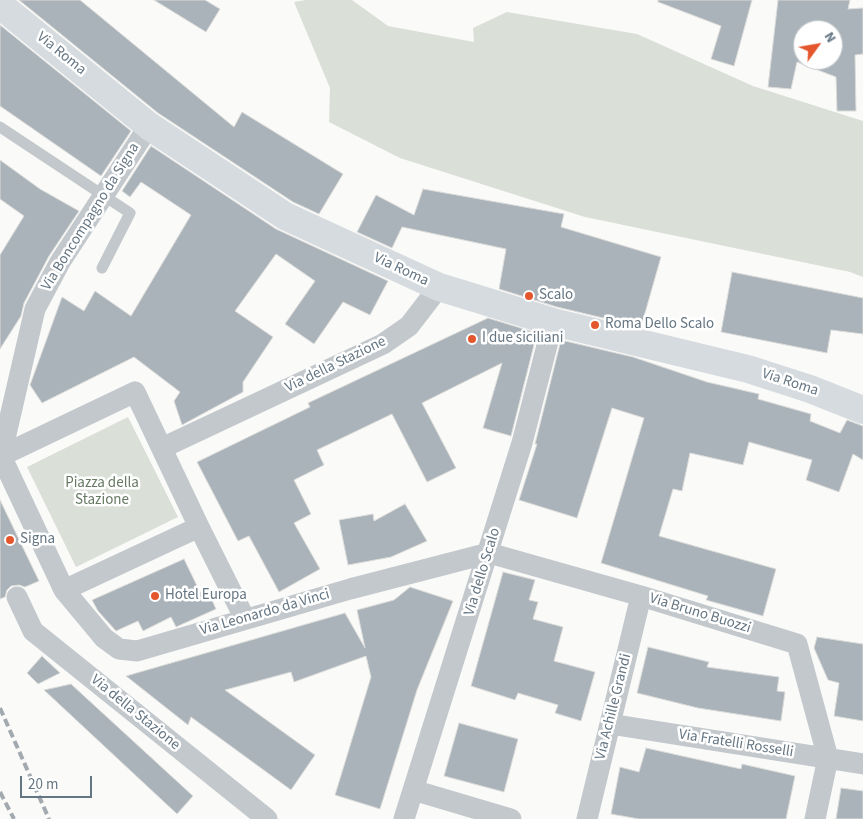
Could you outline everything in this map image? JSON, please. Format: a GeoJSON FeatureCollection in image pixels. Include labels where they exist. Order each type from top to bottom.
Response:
{"type":"FeatureCollection","features":[{"type":"Feature","properties":{"kind":"main road","name":"Via Roma"},"geometry":{"type":"LineString","coordinates":[[0,5],[150,126],[285,216],[439,287],[553,322],[748,369],[810,389],[863,410]]}},
{"type":"Feature","properties":{"kind":"street","name":"Via Boncompagno da Signa"},"geometry":{"type":"LineString","coordinates":[[1,456],[4,428],[35,309],[60,262],[150,126]]}},
{"type":"Feature","properties":{"kind":"street","name":"Via della Stazione"},"geometry":{"type":"LineString","coordinates":[[162,448],[383,344],[409,326],[439,287]]}},
{"type":"Feature","properties":{"kind":"street","name":"Via dello Scalo"},"geometry":{"type":"LineString","coordinates":[[404,819],[522,443],[553,322]]}},
{"type":"Feature","properties":{"kind":"street"},"geometry":{"type":"LineString","coordinates":[[199,527],[64,590],[1,456],[135,392],[245,619]]}},
{"type":"Feature","properties":{"kind":"street","name":"Via Bruno Buozzi"},"geometry":{"type":"LineString","coordinates":[[489,553],[642,596],[797,644],[828,758]]}},
{"type":"Feature","properties":{"kind":"street","name":"Via Leonardo da Vinci"},"geometry":{"type":"LineString","coordinates":[[64,590],[104,638],[119,649],[137,651],[245,619],[489,553]]}},
{"type":"Feature","properties":{"kind":"street","name":"Via Achille Grandi"},"geometry":{"type":"LineString","coordinates":[[587,819],[642,596]]}},
{"type":"Feature","properties":{"kind":"street","name":"Via della Stazione"},"geometry":{"type":"LineString","coordinates":[[17,597],[33,631],[267,819]]}},
{"type":"Feature","properties":{"kind":"street","name":"Via Fratelli Rosselli"},"geometry":{"type":"LineString","coordinates":[[610,724],[863,764]]}},
{"type":"Feature","properties":{"kind":"street"},"geometry":{"type":"LineString","coordinates":[[815,819],[828,758]]}},
{"type":"Feature","properties":{"kind":"street"},"geometry":{"type":"LineString","coordinates":[[413,790],[511,819]]}},
{"type":"Feature","properties":{"kind":"lane"},"geometry":{"type":"LineString","coordinates":[[0,127],[130,213],[102,268]]}},
{"type":"Feature","properties":{"kind":"green space"},"geometry":{"type":"Polygon","coordinates":[[[306,0],[352,0],[388,26],[474,42],[473,28],[507,12],[637,34],[753,86],[863,121],[863,277],[850,272],[585,217],[400,158],[329,122],[330,88],[294,2],[306,0]]]}},
{"type":"Feature","properties":{"kind":"green space","name":"Piazza della Stazione"},"geometry":{"type":"Polygon","coordinates":[[[128,417],[178,517],[76,567],[27,467],[128,417]]]}},
{"type":"Feature","properties":{"kind":"building"},"geometry":{"type":"Polygon","coordinates":[[[19,0],[80,0],[234,127],[242,112],[343,174],[319,214],[293,202],[158,113],[19,0]]]}},
{"type":"Feature","properties":{"kind":"building"},"geometry":{"type":"Polygon","coordinates":[[[154,0],[205,0],[220,9],[206,32],[154,0]]]}},
{"type":"Feature","properties":{"kind":"building"},"geometry":{"type":"Polygon","coordinates":[[[658,0],[752,0],[734,66],[711,59],[721,26],[658,2],[658,0]]]}},
{"type":"Feature","properties":{"kind":"building"},"geometry":{"type":"Polygon","coordinates":[[[778,0],[850,0],[848,9],[863,8],[863,54],[855,55],[856,111],[837,111],[836,77],[818,70],[843,70],[843,20],[793,20],[793,70],[795,70],[791,89],[768,87],[778,0]]]}},
{"type":"Feature","properties":{"kind":"building"},"geometry":{"type":"Polygon","coordinates":[[[0,25],[131,131],[101,176],[0,106],[0,25]]]}},
{"type":"Feature","properties":{"kind":"building"},"geometry":{"type":"Polygon","coordinates":[[[151,146],[276,229],[388,281],[370,315],[343,302],[314,344],[285,324],[315,281],[276,254],[235,311],[273,337],[243,382],[243,392],[182,425],[174,401],[180,392],[134,357],[42,403],[30,385],[62,297],[84,311],[95,291],[131,316],[191,215],[141,182],[130,197],[122,191],[151,146]]]}},
{"type":"Feature","properties":{"kind":"building"},"geometry":{"type":"Polygon","coordinates":[[[0,160],[40,189],[79,211],[49,256],[24,303],[21,316],[0,349],[0,255],[24,216],[0,199],[0,160]]]}},
{"type":"Feature","properties":{"kind":"building"},"geometry":{"type":"Polygon","coordinates":[[[423,189],[564,214],[561,227],[661,257],[641,327],[557,307],[499,289],[506,249],[402,227],[392,248],[357,232],[376,195],[414,215],[423,189]]]}},
{"type":"Feature","properties":{"kind":"building"},"geometry":{"type":"Polygon","coordinates":[[[732,272],[863,298],[863,334],[831,330],[827,353],[721,332],[732,272]]]}},
{"type":"Feature","properties":{"kind":"building"},"geometry":{"type":"Polygon","coordinates":[[[488,318],[537,333],[511,436],[483,428],[502,363],[422,403],[456,468],[427,482],[392,414],[317,450],[324,465],[294,480],[311,514],[294,523],[320,569],[279,592],[249,536],[238,541],[197,462],[310,407],[308,403],[488,318]]]}},
{"type":"Feature","properties":{"kind":"building"},"geometry":{"type":"Polygon","coordinates":[[[561,340],[633,357],[707,382],[759,394],[758,399],[811,414],[810,421],[840,433],[847,420],[863,426],[863,460],[853,454],[839,492],[806,480],[812,460],[749,442],[743,465],[690,453],[682,491],[673,489],[659,536],[776,569],[763,616],[706,600],[708,596],[601,563],[644,418],[612,408],[577,518],[519,500],[537,444],[535,444],[561,340]]]}},
{"type":"Feature","properties":{"kind":"building","name":"Signa"},"geometry":{"type":"Polygon","coordinates":[[[0,500],[39,581],[25,587],[19,585],[11,586],[7,590],[5,597],[0,599],[0,500]]]}},
{"type":"Feature","properties":{"kind":"building"},"geometry":{"type":"Polygon","coordinates":[[[405,504],[427,541],[391,557],[348,565],[339,520],[373,514],[374,521],[405,504]]]}},
{"type":"Feature","properties":{"kind":"building","name":"Hotel Europa"},"geometry":{"type":"Polygon","coordinates":[[[184,559],[200,592],[207,589],[216,609],[176,627],[171,617],[143,631],[138,621],[116,631],[98,611],[92,600],[184,559]]]}},
{"type":"Feature","properties":{"kind":"building"},"geometry":{"type":"Polygon","coordinates":[[[503,572],[535,580],[529,600],[538,602],[533,619],[563,627],[554,661],[595,672],[581,721],[555,713],[558,705],[518,693],[515,700],[471,686],[503,572]]]}},
{"type":"Feature","properties":{"kind":"building"},"geometry":{"type":"Polygon","coordinates":[[[410,587],[453,601],[417,690],[380,809],[335,795],[371,677],[366,656],[294,682],[291,672],[225,690],[315,755],[291,790],[191,717],[188,725],[126,676],[345,613],[365,648],[357,610],[394,600],[410,587]]]}},
{"type":"Feature","properties":{"kind":"building"},"geometry":{"type":"Polygon","coordinates":[[[817,637],[863,644],[863,721],[834,716],[839,683],[828,680],[814,648],[817,637]]]}},
{"type":"Feature","properties":{"kind":"building"},"geometry":{"type":"Polygon","coordinates":[[[648,647],[709,662],[707,667],[779,677],[777,691],[785,692],[781,721],[698,708],[637,693],[648,647]]]}},
{"type":"Feature","properties":{"kind":"building"},"geometry":{"type":"Polygon","coordinates":[[[42,656],[60,673],[38,684],[27,673],[42,656]]]}},
{"type":"Feature","properties":{"kind":"building"},"geometry":{"type":"Polygon","coordinates":[[[71,684],[193,796],[177,814],[44,690],[71,684]]]}},
{"type":"Feature","properties":{"kind":"building"},"geometry":{"type":"Polygon","coordinates":[[[459,723],[518,739],[504,792],[444,776],[459,723]]]}},
{"type":"Feature","properties":{"kind":"building"},"geometry":{"type":"Polygon","coordinates":[[[646,748],[741,769],[742,764],[795,776],[786,819],[639,819],[611,814],[620,767],[639,772],[646,748]]]}},
{"type":"Feature","properties":{"kind":"building"},"geometry":{"type":"Polygon","coordinates":[[[841,788],[863,791],[863,819],[836,819],[841,788]]]}},
{"type":"Feature","properties":{"kind":"railway"},"geometry":{"type":"LineString","coordinates":[[0,708],[49,819]]}},
{"type":"Feature","properties":{"kind":"railway"},"geometry":{"type":"LineString","coordinates":[[0,792],[14,819]]}},
{"type":"Feature","properties":{"kind":"place","name":"Scalo"},"geometry":{"type":"Point","coordinates":[529,296]}},
{"type":"Feature","properties":{"kind":"place","name":"Roma Dello Scalo"},"geometry":{"type":"Point","coordinates":[595,325]}},
{"type":"Feature","properties":{"kind":"place","name":"I due siciliani"},"geometry":{"type":"Point","coordinates":[472,339]}},
{"type":"Feature","properties":{"kind":"place","name":"Signa"},"geometry":{"type":"Point","coordinates":[10,540]}},
{"type":"Feature","properties":{"kind":"place","name":"Hotel Europa"},"geometry":{"type":"Point","coordinates":[155,596]}}]}
